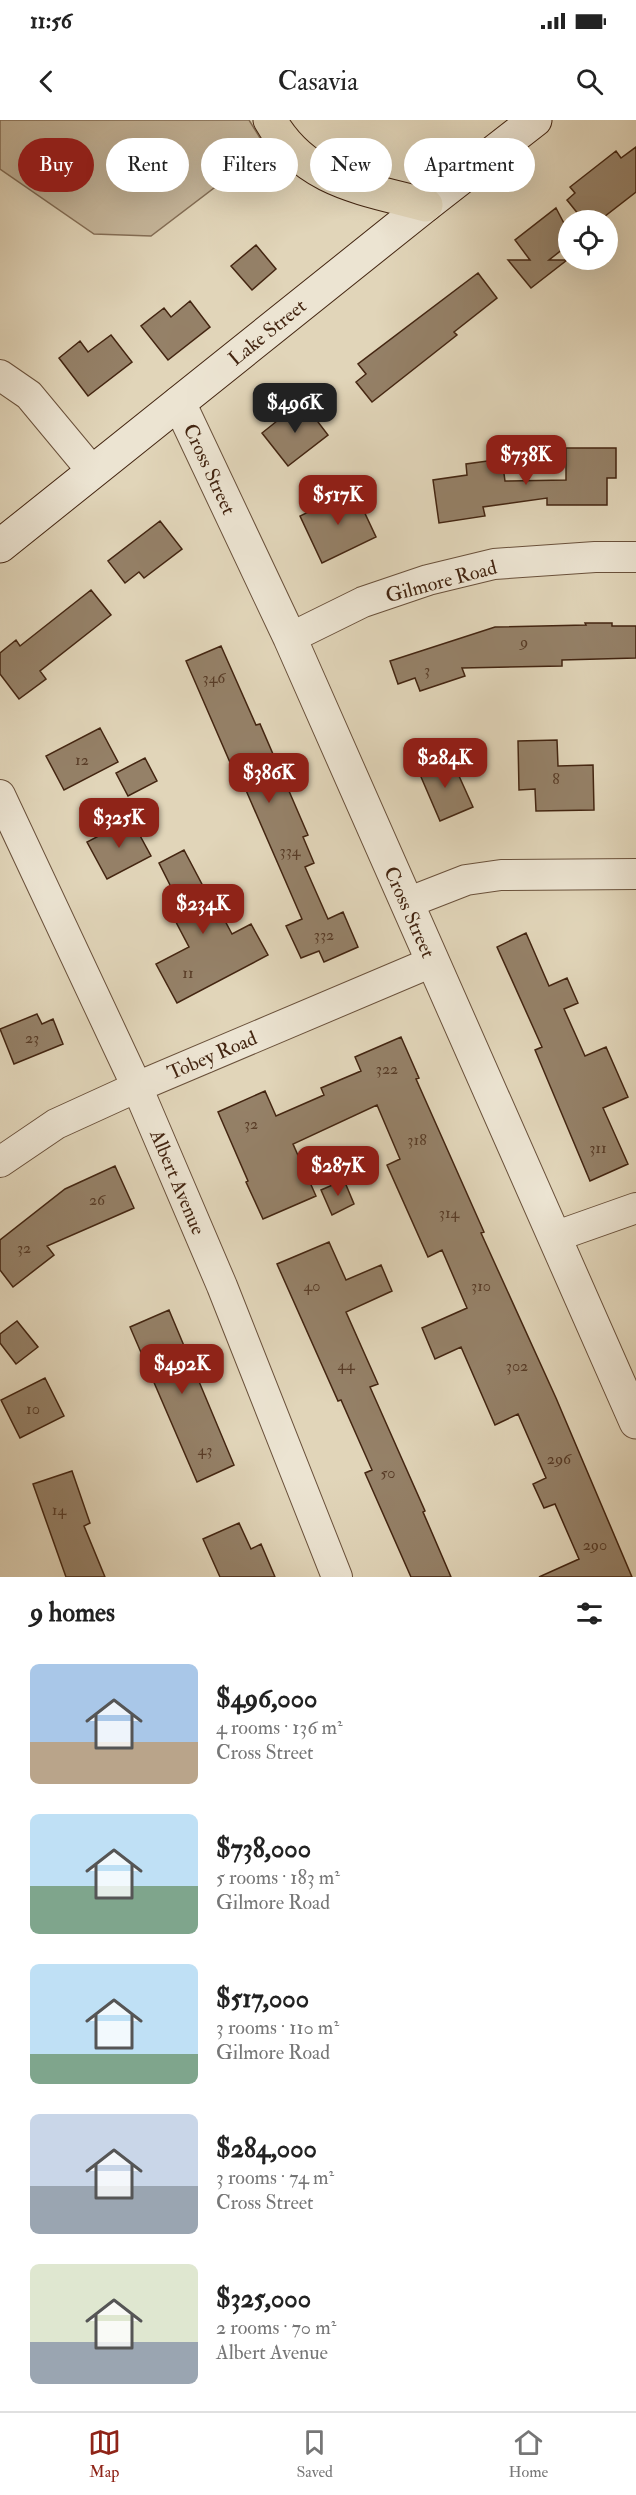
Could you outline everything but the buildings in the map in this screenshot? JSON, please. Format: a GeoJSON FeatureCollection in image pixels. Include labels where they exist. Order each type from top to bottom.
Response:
{"type":"FeatureCollection","features":[{"type":"Feature","properties":{"kind":"highway"},"geometry":{"type":"LineString","coordinates":[[270,120],[289,147],[312,168],[345,183],[426,205]]}},
{"type":"Feature","properties":{"kind":"street","name":"Lake Street"},"geometry":{"type":"LineString","coordinates":[[0,546],[535,120]]}},
{"type":"Feature","properties":{"kind":"street"},"geometry":{"type":"LineString","coordinates":[[0,375],[29,395],[93,472]]}},
{"type":"Feature","properties":{"kind":"street","name":"Cross Street"},"geometry":{"type":"LineString","coordinates":[[179,403],[290,638],[636,1422]]}},
{"type":"Feature","properties":{"kind":"street","name":"Gilmore Road"},"geometry":{"type":"LineString","coordinates":[[290,638],[363,602],[428,580],[483,567],[584,558],[636,557]]}},
{"type":"Feature","properties":{"kind":"street","name":"Albert Avenue"},"geometry":{"type":"LineString","coordinates":[[0,795],[137,1087],[222,1286],[337,1577]]}},
{"type":"Feature","properties":{"kind":"street"},"geometry":{"type":"LineString","coordinates":[[407,903],[466,880],[501,875],[636,874]]}},
{"type":"Feature","properties":{"kind":"street","name":"Tobey Road"},"geometry":{"type":"LineString","coordinates":[[0,1162],[56,1124],[137,1087],[432,962]]}},
{"type":"Feature","properties":{"kind":"street"},"geometry":{"type":"LineString","coordinates":[[554,1237],[636,1208]]}},
{"type":"Feature","properties":{"kind":"shaded area"},"geometry":{"type":"Polygon","coordinates":[[[0,120],[249,120],[260,138],[201,138],[201,192],[209,192],[151,236],[94,234],[33,192],[94,192],[94,138],[18,138],[18,181],[0,169],[0,120]]]}}]}
